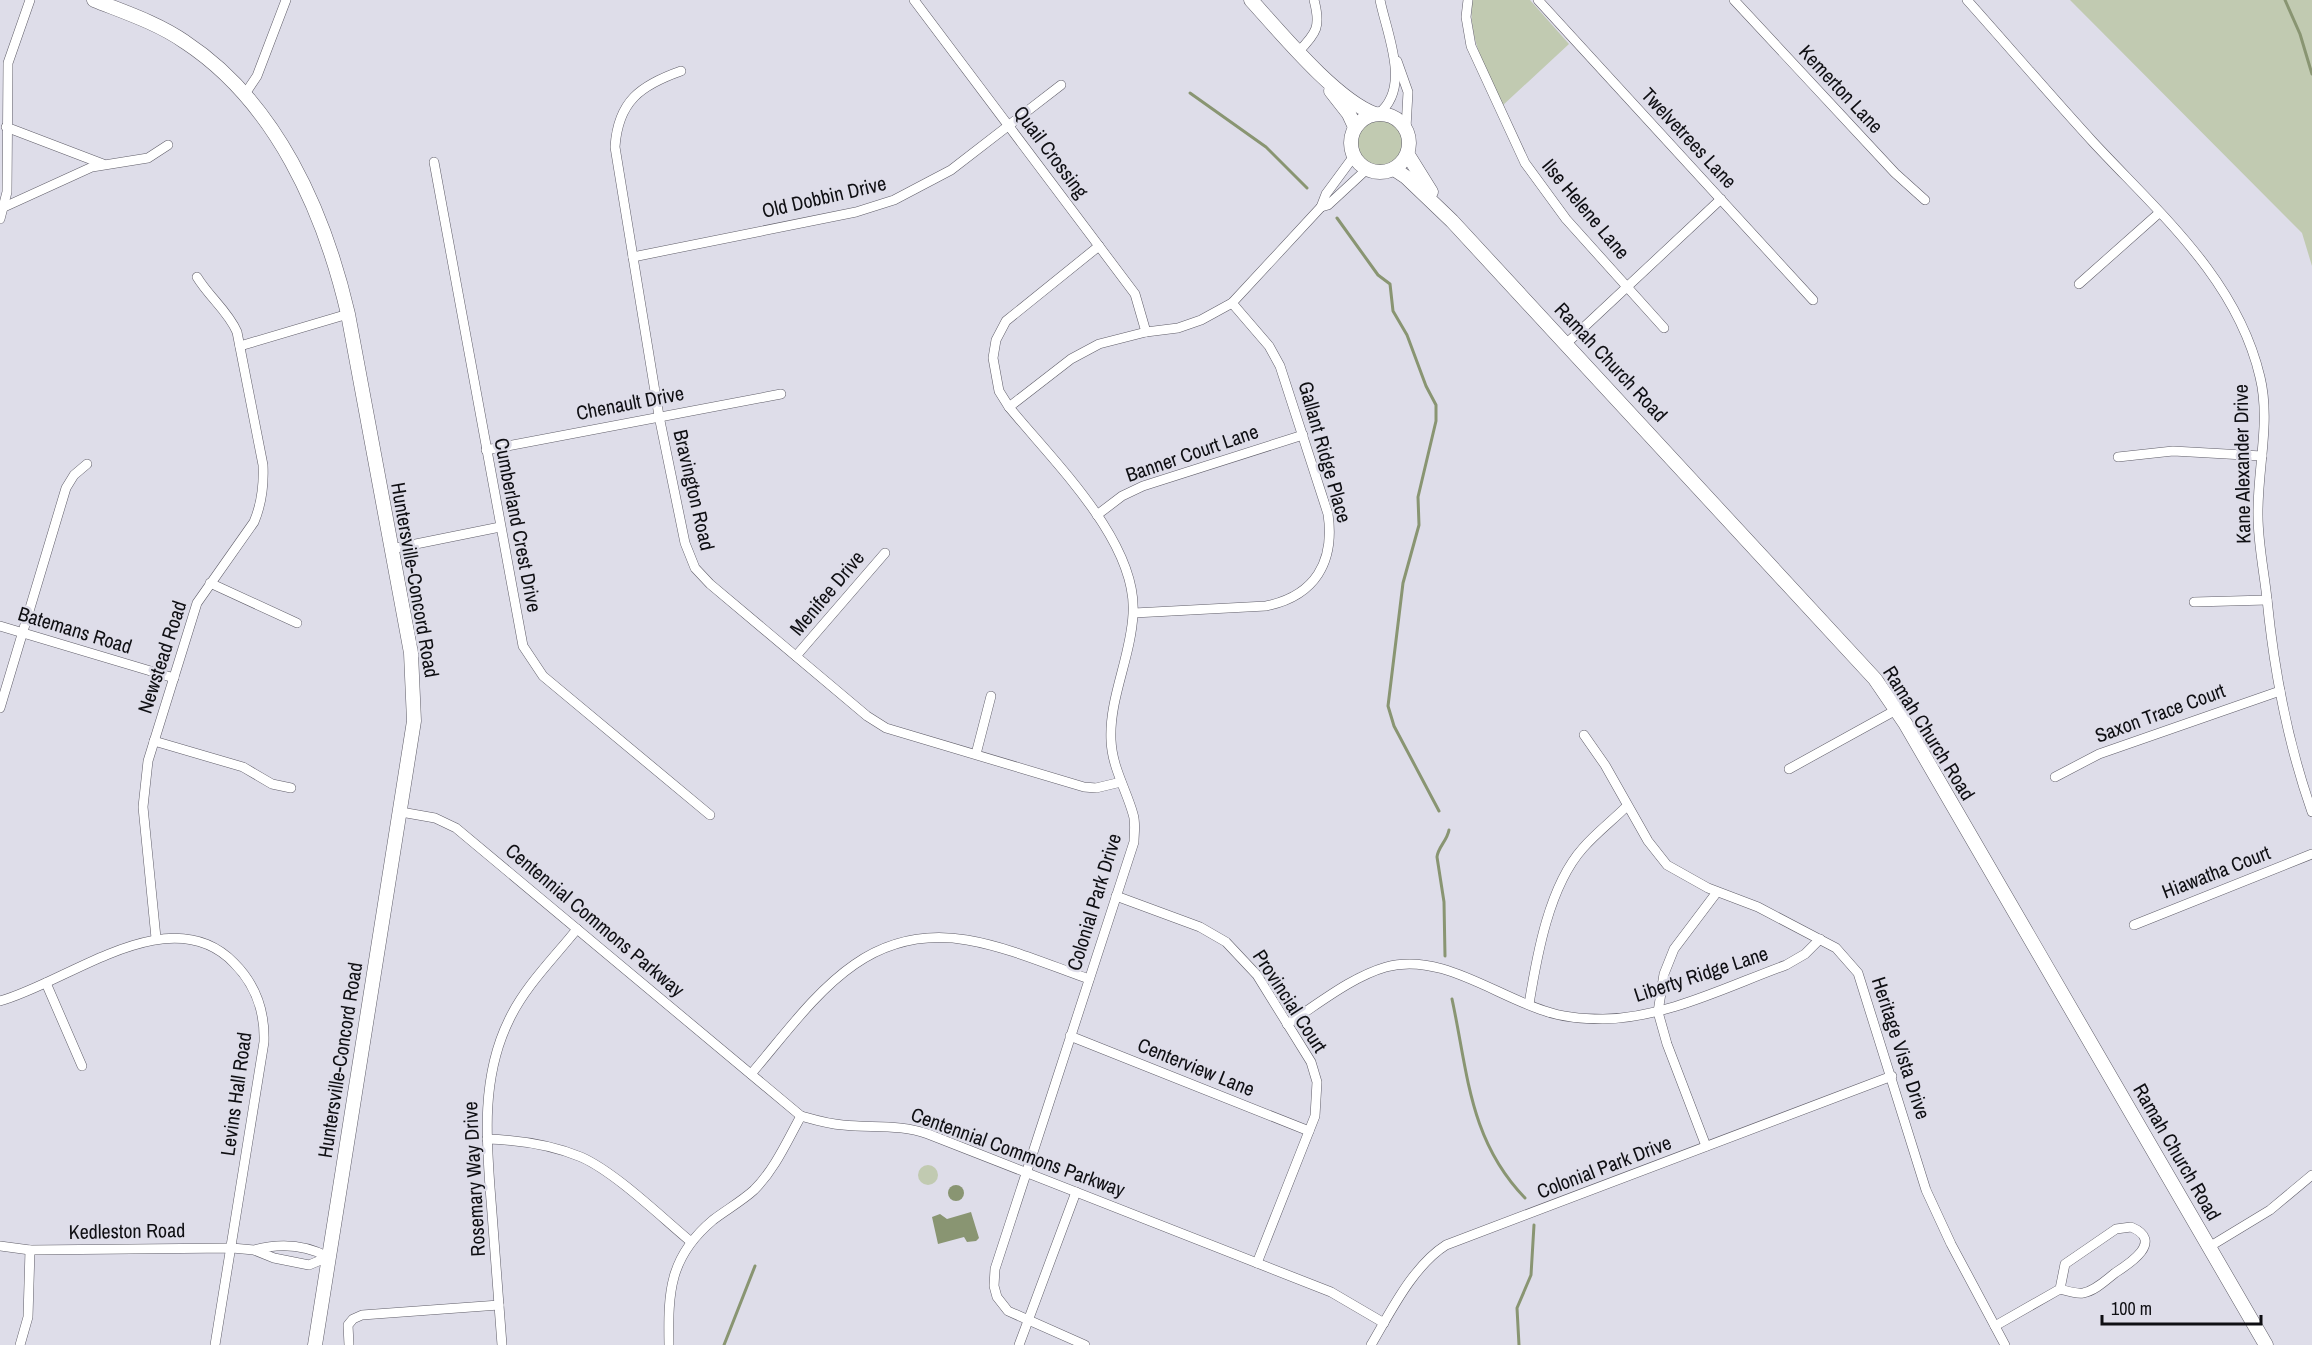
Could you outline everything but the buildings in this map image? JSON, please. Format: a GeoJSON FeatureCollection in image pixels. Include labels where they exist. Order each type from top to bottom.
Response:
{"type":"FeatureCollection","features":[{"type":"Feature","properties":{"kind":"main road","name":"Huntersville-Concord Road"},"geometry":{"type":"LineString","coordinates":[[94,0],[184,41],[213,62],[245,94],[283,148],[310,198],[334,259],[348,314],[414,677],[414,721],[401,812],[315,1345]]}},
{"type":"Feature","properties":{"kind":"main road"},"geometry":{"type":"LineString","coordinates":[[1251,0],[1298,52],[1356,105],[1376,114],[1392,116],[1406,128]]}},
{"type":"Feature","properties":{"kind":"main road"},"geometry":{"type":"LineString","coordinates":[[1309,63],[1349,114],[1355,127]]}},
{"type":"Feature","properties":{"kind":"main road"},"geometry":{"type":"LineString","coordinates":[[1376,114],[1365,118],[1355,127],[1351,140],[1354,156],[1367,169],[1381,172],[1394,169],[1408,155]]}},
{"type":"Feature","properties":{"kind":"main road","name":"Ramah Church Road"},"geometry":{"type":"LineString","coordinates":[[1406,128],[1409,137],[1408,155],[1414,169],[1452,221]]}},
{"type":"Feature","properties":{"kind":"main road","name":"Ramah Church Road"},"geometry":{"type":"LineString","coordinates":[[1394,169],[1406,177],[1452,221],[1875,679],[1896,710],[2266,1345]]}},
{"type":"Feature","properties":{"kind":"street"},"geometry":{"type":"LineString","coordinates":[[0,219],[7,192],[8,63],[30,0]]}},
{"type":"Feature","properties":{"kind":"street"},"geometry":{"type":"LineString","coordinates":[[245,94],[257,76],[286,0]]}},
{"type":"Feature","properties":{"kind":"street","name":"Quail Crossing"},"geometry":{"type":"LineString","coordinates":[[914,0],[1136,294],[1146,332]]}},
{"type":"Feature","properties":{"kind":"street"},"geometry":{"type":"LineString","coordinates":[[1298,52],[1315,34],[1318,15],[1314,0]]}},
{"type":"Feature","properties":{"kind":"street"},"geometry":{"type":"LineString","coordinates":[[1376,114],[1390,103],[1396,78],[1380,0]]}},
{"type":"Feature","properties":{"kind":"street","name":"Ilse Helene Lane"},"geometry":{"type":"LineString","coordinates":[[1468,0],[1466,16],[1471,46],[1514,144],[1555,206],[1664,328]]}},
{"type":"Feature","properties":{"kind":"street","name":"Twelvetrees Lane"},"geometry":{"type":"LineString","coordinates":[[1538,0],[1813,300]]}},
{"type":"Feature","properties":{"kind":"street","name":"Kemerton Lane"},"geometry":{"type":"LineString","coordinates":[[1734,0],[1895,173],[1925,200]]}},
{"type":"Feature","properties":{"kind":"street","name":"Kane Alexander Drive"},"geometry":{"type":"LineString","coordinates":[[1967,0],[2209,268],[2244,327],[2256,361],[2263,391],[2258,515],[2267,600],[2280,691],[2312,812]]}},
{"type":"Feature","properties":{"kind":"street"},"geometry":{"type":"LineString","coordinates":[[1392,51],[1408,92],[1406,128]]}},
{"type":"Feature","properties":{"kind":"street","name":"Bravington Road"},"geometry":{"type":"LineString","coordinates":[[681,71],[654,81],[637,93],[623,113],[616,135],[619,177],[659,416],[685,543],[694,568],[867,716],[886,728],[1084,787],[1095,788],[1121,782]]}},
{"type":"Feature","properties":{"kind":"street","name":"Old Dobbin Drive"},"geometry":{"type":"LineString","coordinates":[[633,257],[856,212],[894,200],[951,170],[1061,85]]}},
{"type":"Feature","properties":{"kind":"street"},"geometry":{"type":"LineString","coordinates":[[6,127],[103,164]]}},
{"type":"Feature","properties":{"kind":"street"},"geometry":{"type":"LineString","coordinates":[[2,208],[103,164],[148,158],[168,145]]}},
{"type":"Feature","properties":{"kind":"street"},"geometry":{"type":"LineString","coordinates":[[1009,407],[1071,359],[1100,344],[1146,332],[1178,328],[1201,320],[1232,303],[1321,207],[1326,194],[1354,156]]}},
{"type":"Feature","properties":{"kind":"street","name":"Cumberland Crest Drive"},"geometry":{"type":"LineString","coordinates":[[434,162],[523,645],[534,666],[543,676],[710,814]]}},
{"type":"Feature","properties":{"kind":"street"},"geometry":{"type":"LineString","coordinates":[[1321,207],[1328,205],[1367,169]]}},
{"type":"Feature","properties":{"kind":"street"},"geometry":{"type":"LineString","coordinates":[[1567,343],[1721,199]]}},
{"type":"Feature","properties":{"kind":"street"},"geometry":{"type":"LineString","coordinates":[[2079,284],[2159,213]]}},
{"type":"Feature","properties":{"kind":"street","name":"Colonial Park Drive"},"geometry":{"type":"LineString","coordinates":[[1085,1345],[1028,1322],[1008,1311],[997,1297],[994,1286],[995,1269],[1134,842],[1134,817],[1113,757],[1112,719],[1134,613],[1131,585],[1115,540],[1009,407],[999,391],[993,358],[996,340],[1006,321],[1099,246]]}},
{"type":"Feature","properties":{"kind":"street","name":"Newstead Road"},"geometry":{"type":"LineString","coordinates":[[156,938],[143,807],[146,774],[193,614],[210,583],[254,522],[262,498],[263,465],[234,325],[207,295],[197,277]]}},
{"type":"Feature","properties":{"kind":"street","name":"Gallant Ridge Place"},"geometry":{"type":"LineString","coordinates":[[1134,613],[1266,606],[1283,603],[1311,584],[1328,555],[1331,535],[1328,514],[1280,366],[1269,346],[1232,303]]}},
{"type":"Feature","properties":{"kind":"street"},"geometry":{"type":"LineString","coordinates":[[240,346],[348,314]]}},
{"type":"Feature","properties":{"kind":"street","name":"Chenault Drive"},"geometry":{"type":"LineString","coordinates":[[486,450],[781,394]]}},
{"type":"Feature","properties":{"kind":"street","name":"Banner Court Lane"},"geometry":{"type":"LineString","coordinates":[[1097,515],[1122,496],[1143,486],[1303,435]]}},
{"type":"Feature","properties":{"kind":"street"},"geometry":{"type":"LineString","coordinates":[[2118,457],[2173,451],[2262,456]]}},
{"type":"Feature","properties":{"kind":"street"},"geometry":{"type":"LineString","coordinates":[[0,708],[66,488],[74,475],[87,464]]}},
{"type":"Feature","properties":{"kind":"street"},"geometry":{"type":"LineString","coordinates":[[391,549],[500,527]]}},
{"type":"Feature","properties":{"kind":"street","name":"Menifee Drive"},"geometry":{"type":"LineString","coordinates":[[796,656],[885,553]]}},
{"type":"Feature","properties":{"kind":"street"},"geometry":{"type":"LineString","coordinates":[[210,583],[297,623]]}},
{"type":"Feature","properties":{"kind":"street"},"geometry":{"type":"LineString","coordinates":[[2194,602],[2267,600]]}},
{"type":"Feature","properties":{"kind":"street","name":"Batemans Road"},"geometry":{"type":"LineString","coordinates":[[0,626],[174,678]]}},
{"type":"Feature","properties":{"kind":"street","name":"Saxon Trace Court"},"geometry":{"type":"LineString","coordinates":[[2055,777],[2099,754],[2280,691]]}},
{"type":"Feature","properties":{"kind":"street"},"geometry":{"type":"LineString","coordinates":[[976,754],[991,696]]}},
{"type":"Feature","properties":{"kind":"street"},"geometry":{"type":"LineString","coordinates":[[1789,769],[1896,710]]}},
{"type":"Feature","properties":{"kind":"street","name":"Heritage Vista Drive"},"geometry":{"type":"LineString","coordinates":[[1584,735],[1605,765],[1648,841],[1667,865],[1717,892],[1758,907],[1836,948],[1858,973],[1926,1190],[1951,1244],[2005,1345]]}},
{"type":"Feature","properties":{"kind":"street"},"geometry":{"type":"LineString","coordinates":[[154,741],[243,767],[272,784],[291,788]]}},
{"type":"Feature","properties":{"kind":"street"},"geometry":{"type":"LineString","coordinates":[[1529,1004],[1536,960],[1553,898],[1582,849],[1627,806]]}},
{"type":"Feature","properties":{"kind":"street","name":"Centennial Commons Parkway"},"geometry":{"type":"LineString","coordinates":[[401,812],[435,818],[456,828],[801,1116],[843,1125],[913,1128],[1331,1292],[1384,1323]]}},
{"type":"Feature","properties":{"kind":"street","name":"Hiawatha Court"},"geometry":{"type":"LineString","coordinates":[[2134,925],[2312,855]]}},
{"type":"Feature","properties":{"kind":"street"},"geometry":{"type":"LineString","coordinates":[[1706,1146],[1671,1054],[1658,1012],[1664,975],[1674,949],[1717,892]]}},
{"type":"Feature","properties":{"kind":"street","name":"Provincial Court"},"geometry":{"type":"LineString","coordinates":[[1116,896],[1200,927],[1226,942],[1257,975],[1311,1062],[1317,1082],[1318,1102],[1309,1131],[1257,1263]]}},
{"type":"Feature","properties":{"kind":"street","name":"Rosemary Way Drive"},"geometry":{"type":"LineString","coordinates":[[502,1345],[487,1138],[488,1094],[497,1052],[509,1020],[532,984],[577,929]]}},
{"type":"Feature","properties":{"kind":"street"},"geometry":{"type":"LineString","coordinates":[[751,1074],[835,978],[855,961],[881,948],[910,938],[944,936],[969,940],[1089,979]]}},
{"type":"Feature","properties":{"kind":"street","name":"Levins Hall Road"},"geometry":{"type":"LineString","coordinates":[[0,1001],[156,938],[194,940],[220,951],[240,968],[258,998],[262,1010],[264,1042],[215,1345]]}},
{"type":"Feature","properties":{"kind":"street","name":"Liberty Ridge Lane"},"geometry":{"type":"LineString","coordinates":[[1287,1024],[1368,975],[1384,968],[1406,963],[1420,963],[1436,967],[1545,1011],[1571,1017],[1603,1019],[1658,1012],[1786,965],[1805,954],[1820,939]]}},
{"type":"Feature","properties":{"kind":"street"},"geometry":{"type":"LineString","coordinates":[[46,983],[82,1066]]}},
{"type":"Feature","properties":{"kind":"street","name":"Centerview Lane"},"geometry":{"type":"LineString","coordinates":[[1070,1036],[1309,1131]]}},
{"type":"Feature","properties":{"kind":"street","name":"Colonial Park Drive"},"geometry":{"type":"LineString","coordinates":[[1371,1345],[1421,1267],[1433,1253],[1446,1245],[1892,1076]]}},
{"type":"Feature","properties":{"kind":"street"},"geometry":{"type":"LineString","coordinates":[[669,1345],[669,1300],[673,1276],[690,1241],[753,1191],[772,1170],[801,1116]]}},
{"type":"Feature","properties":{"kind":"street"},"geometry":{"type":"LineString","coordinates":[[487,1138],[523,1140],[583,1158],[611,1177],[690,1241]]}},
{"type":"Feature","properties":{"kind":"street"},"geometry":{"type":"LineString","coordinates":[[2209,1247],[2270,1210],[2312,1175]]}},
{"type":"Feature","properties":{"kind":"street"},"geometry":{"type":"LineString","coordinates":[[1019,1345],[1076,1192]]}},
{"type":"Feature","properties":{"kind":"street"},"geometry":{"type":"LineString","coordinates":[[1995,1326],[2060,1289],[2081,1293],[2097,1286],[2139,1256],[2144,1249],[2140,1233],[2131,1227],[2123,1227],[2082,1252],[2066,1264],[2060,1289]]}},
{"type":"Feature","properties":{"kind":"street","name":"Kedleston Road"},"geometry":{"type":"LineString","coordinates":[[254,1250],[274,1245],[311,1248],[328,1257]]}},
{"type":"Feature","properties":{"kind":"street","name":"Kedleston Road"},"geometry":{"type":"LineString","coordinates":[[0,1246],[30,1250],[232,1248],[254,1250],[274,1258],[309,1265],[328,1257]]}},
{"type":"Feature","properties":{"kind":"street"},"geometry":{"type":"LineString","coordinates":[[20,1345],[28,1317],[30,1250]]}},
{"type":"Feature","properties":{"kind":"street"},"geometry":{"type":"LineString","coordinates":[[349,1345],[348,1325],[362,1315],[499,1305]]}},
{"type":"Feature","properties":{"kind":"shaded area"},"geometry":{"type":"Polygon","coordinates":[[[1472,0],[1530,0],[1569,44],[1502,106],[1476,42],[1472,0]]]}},
{"type":"Feature","properties":{"kind":"shaded area"},"geometry":{"type":"Polygon","coordinates":[[[2070,0],[2312,0],[2312,266],[2302,233],[2070,0]]]}},
{"type":"Feature","properties":{"kind":"shaded area"},"geometry":{"type":"Polygon","coordinates":[[[1374,114],[1386,114],[1401,122],[1409,137],[1409,149],[1401,164],[1386,172],[1374,172],[1359,164],[1351,149],[1351,137],[1359,122],[1374,114]]]}},
{"type":"Feature","properties":{"kind":"shaded area"},"geometry":{"type":"Polygon","coordinates":[[[928,1165],[935,1168],[938,1175],[935,1182],[928,1185],[921,1182],[918,1175],[921,1168],[928,1165]]]}},
{"type":"Feature","properties":{"kind":"shaded area"},"geometry":{"type":"Polygon","coordinates":[[[956,1185],[962,1187],[964,1193],[962,1199],[956,1201],[950,1199],[948,1193],[950,1187],[956,1185]]]}},
{"type":"Feature","properties":{"kind":"shaded area"},"geometry":{"type":"Polygon","coordinates":[[[971,1212],[979,1238],[976,1241],[967,1242],[964,1237],[938,1244],[932,1217],[940,1214],[947,1219],[971,1212]]]}},
{"type":"Feature","properties":{"kind":"waterway"},"geometry":{"type":"LineString","coordinates":[[2285,0],[2300,34],[2312,74]]}},
{"type":"Feature","properties":{"kind":"waterway"},"geometry":{"type":"LineString","coordinates":[[1190,93],[1266,147],[1307,188]]}},
{"type":"Feature","properties":{"kind":"waterway"},"geometry":{"type":"LineString","coordinates":[[1337,218],[1378,275],[1390,284],[1393,311],[1407,335],[1426,386],[1436,405],[1436,421],[1418,497],[1419,525],[1403,583],[1388,706],[1394,726],[1439,811]]}},
{"type":"Feature","properties":{"kind":"waterway"},"geometry":{"type":"LineString","coordinates":[[1445,956],[1444,902],[1437,857],[1449,830]]}},
{"type":"Feature","properties":{"kind":"waterway"},"geometry":{"type":"LineString","coordinates":[[1452,999],[1467,1079],[1482,1129],[1492,1153],[1506,1176],[1525,1198]]}},
{"type":"Feature","properties":{"kind":"waterway"},"geometry":{"type":"LineString","coordinates":[[1519,1345],[1517,1308],[1531,1275],[1534,1225]]}},
{"type":"Feature","properties":{"kind":"waterway"},"geometry":{"type":"LineString","coordinates":[[724,1345],[755,1266]]}}]}
